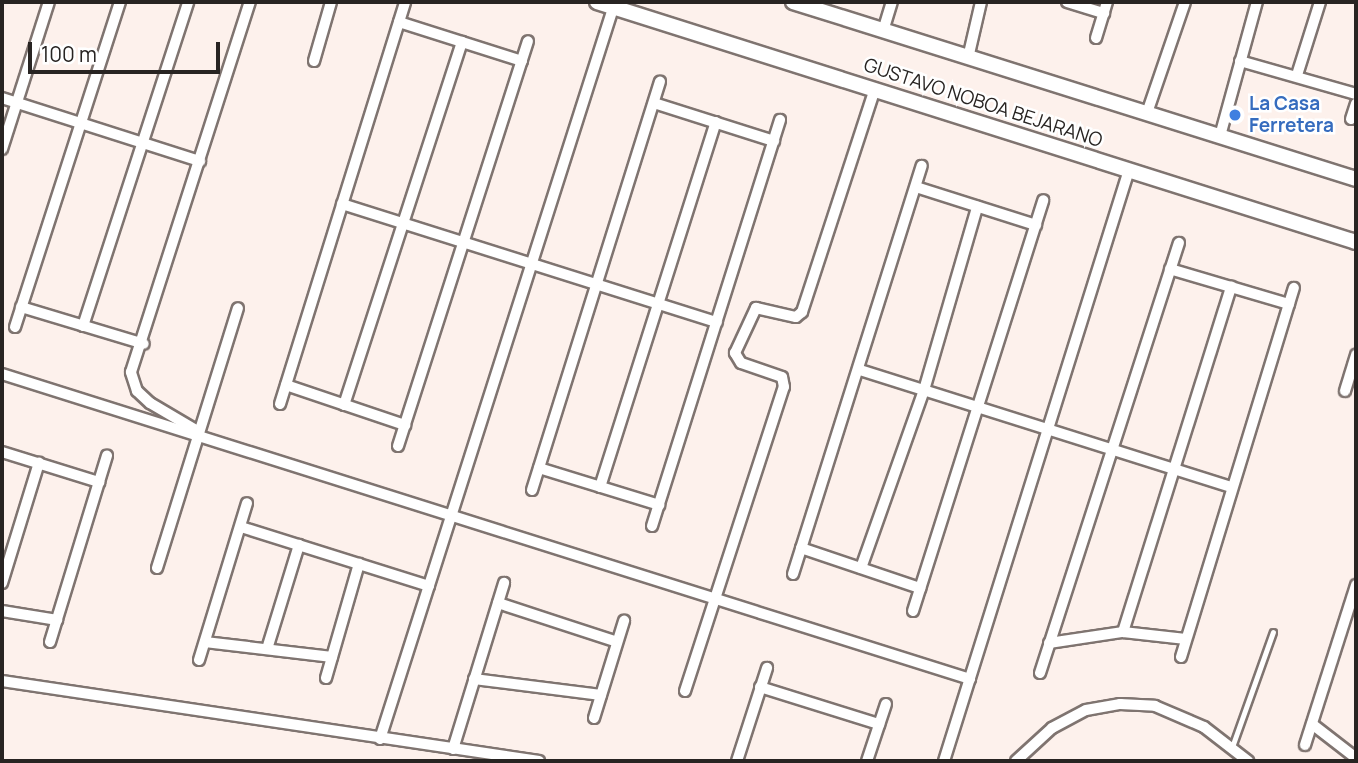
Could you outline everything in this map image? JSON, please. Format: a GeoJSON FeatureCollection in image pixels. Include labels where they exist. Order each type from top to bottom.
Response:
{"type":"FeatureCollection","features":[{"type":"Feature","properties":{"kind":"street"},"geometry":{"type":"LineString","coordinates":[[2,149],[49,2]]}},
{"type":"Feature","properties":{"kind":"street"},"geometry":{"type":"LineString","coordinates":[[15,327],[83,124],[120,2]]}},
{"type":"Feature","properties":{"kind":"street"},"geometry":{"type":"LineString","coordinates":[[83,326],[145,142],[188,2]]}},
{"type":"Feature","properties":{"kind":"street"},"geometry":{"type":"LineString","coordinates":[[198,433],[137,391],[131,372],[144,344],[250,2]]}},
{"type":"Feature","properties":{"kind":"street"},"geometry":{"type":"LineString","coordinates":[[314,61],[331,2]]}},
{"type":"Feature","properties":{"kind":"street"},"geometry":{"type":"LineString","coordinates":[[280,404],[405,2]]}},
{"type":"Feature","properties":{"kind":"street","name":"GUSTAVO NOBOA BEJARANO"},"geometry":{"type":"LineString","coordinates":[[597,2],[615,4],[1356,242]]}},
{"type":"Feature","properties":{"kind":"street","name":"GUSTAVO NOBOA BEJARANO"},"geometry":{"type":"LineString","coordinates":[[793,2],[1356,179]]}},
{"type":"Feature","properties":{"kind":"street"},"geometry":{"type":"LineString","coordinates":[[883,31],[892,2]]}},
{"type":"Feature","properties":{"kind":"street"},"geometry":{"type":"LineString","coordinates":[[968,58],[981,2]]}},
{"type":"Feature","properties":{"kind":"street"},"geometry":{"type":"LineString","coordinates":[[1067,2],[1106,7],[1096,38]]}},
{"type":"Feature","properties":{"kind":"street"},"geometry":{"type":"LineString","coordinates":[[1147,113],[1185,2]]}},
{"type":"Feature","properties":{"kind":"street"},"geometry":{"type":"LineString","coordinates":[[1220,136],[1257,2]]}},
{"type":"Feature","properties":{"kind":"street"},"geometry":{"type":"LineString","coordinates":[[1297,75],[1320,2]]}},
{"type":"Feature","properties":{"kind":"street"},"geometry":{"type":"LineString","coordinates":[[380,738],[615,4]]}},
{"type":"Feature","properties":{"kind":"street"},"geometry":{"type":"LineString","coordinates":[[399,22],[522,61]]}},
{"type":"Feature","properties":{"kind":"street"},"geometry":{"type":"LineString","coordinates":[[398,446],[466,242],[528,41]]}},
{"type":"Feature","properties":{"kind":"street"},"geometry":{"type":"LineString","coordinates":[[344,405],[462,42]]}},
{"type":"Feature","properties":{"kind":"street"},"geometry":{"type":"LineString","coordinates":[[1240,61],[1297,75],[1356,94]]}},
{"type":"Feature","properties":{"kind":"street"},"geometry":{"type":"LineString","coordinates":[[532,489],[600,284],[660,82]]}},
{"type":"Feature","properties":{"kind":"street"},"geometry":{"type":"LineString","coordinates":[[685,691],[784,387],[782,377],[741,363],[735,353],[756,308],[796,317],[802,312],[876,89]]}},
{"type":"Feature","properties":{"kind":"street"},"geometry":{"type":"LineString","coordinates":[[2,98],[201,161]]}},
{"type":"Feature","properties":{"kind":"street"},"geometry":{"type":"LineString","coordinates":[[654,103],[774,141]]}},
{"type":"Feature","properties":{"kind":"street"},"geometry":{"type":"LineString","coordinates":[[1351,119],[1356,104]]}},
{"type":"Feature","properties":{"kind":"street"},"geometry":{"type":"LineString","coordinates":[[652,526],[780,120]]}},
{"type":"Feature","properties":{"kind":"street"},"geometry":{"type":"LineString","coordinates":[[600,487],[716,122]]}},
{"type":"Feature","properties":{"kind":"street"},"geometry":{"type":"LineString","coordinates":[[793,574],[860,370],[922,166]]}},
{"type":"Feature","properties":{"kind":"street"},"geometry":{"type":"LineString","coordinates":[[944,761],[1129,170]]}},
{"type":"Feature","properties":{"kind":"street"},"geometry":{"type":"LineString","coordinates":[[916,187],[1035,225]]}},
{"type":"Feature","properties":{"kind":"street"},"geometry":{"type":"LineString","coordinates":[[913,611],[980,408],[1043,200]]}},
{"type":"Feature","properties":{"kind":"street"},"geometry":{"type":"LineString","coordinates":[[342,204],[717,322]]}},
{"type":"Feature","properties":{"kind":"street"},"geometry":{"type":"LineString","coordinates":[[862,568],[924,390],[977,207]]}},
{"type":"Feature","properties":{"kind":"street"},"geometry":{"type":"LineString","coordinates":[[1040,673],[1179,243]]}},
{"type":"Feature","properties":{"kind":"street"},"geometry":{"type":"LineString","coordinates":[[1170,269],[1289,304]]}},
{"type":"Feature","properties":{"kind":"street"},"geometry":{"type":"LineString","coordinates":[[1124,632],[1231,287]]}},
{"type":"Feature","properties":{"kind":"street"},"geometry":{"type":"LineString","coordinates":[[1181,657],[1294,288]]}},
{"type":"Feature","properties":{"kind":"street"},"geometry":{"type":"LineString","coordinates":[[22,307],[144,344]]}},
{"type":"Feature","properties":{"kind":"street"},"geometry":{"type":"LineString","coordinates":[[157,568],[238,308]]}},
{"type":"Feature","properties":{"kind":"street"},"geometry":{"type":"LineString","coordinates":[[1345,391],[1356,355]]}},
{"type":"Feature","properties":{"kind":"street"},"geometry":{"type":"LineString","coordinates":[[860,370],[1231,487]]}},
{"type":"Feature","properties":{"kind":"street"},"geometry":{"type":"LineString","coordinates":[[2,374],[198,433],[970,678]]}},
{"type":"Feature","properties":{"kind":"street"},"geometry":{"type":"LineString","coordinates":[[286,386],[405,425]]}},
{"type":"Feature","properties":{"kind":"street"},"geometry":{"type":"LineString","coordinates":[[2,452],[99,482]]}},
{"type":"Feature","properties":{"kind":"street"},"geometry":{"type":"LineString","coordinates":[[50,642],[107,456]]}},
{"type":"Feature","properties":{"kind":"street"},"geometry":{"type":"LineString","coordinates":[[2,583],[39,463]]}},
{"type":"Feature","properties":{"kind":"street"},"geometry":{"type":"LineString","coordinates":[[539,468],[659,505]]}},
{"type":"Feature","properties":{"kind":"street"},"geometry":{"type":"LineString","coordinates":[[199,660],[247,503]]}},
{"type":"Feature","properties":{"kind":"street"},"geometry":{"type":"LineString","coordinates":[[241,527],[429,586]]}},
{"type":"Feature","properties":{"kind":"street"},"geometry":{"type":"LineString","coordinates":[[267,649],[299,545]]}},
{"type":"Feature","properties":{"kind":"street"},"geometry":{"type":"LineString","coordinates":[[801,548],[920,588]]}},
{"type":"Feature","properties":{"kind":"street"},"geometry":{"type":"LineString","coordinates":[[326,678],[359,564]]}},
{"type":"Feature","properties":{"kind":"street"},"geometry":{"type":"LineString","coordinates":[[453,749],[504,583]]}},
{"type":"Feature","properties":{"kind":"street"},"geometry":{"type":"LineString","coordinates":[[1306,744],[1356,585]]}},
{"type":"Feature","properties":{"kind":"street"},"geometry":{"type":"LineString","coordinates":[[498,603],[617,642]]}},
{"type":"Feature","properties":{"kind":"street"},"geometry":{"type":"LineString","coordinates":[[2,611],[57,620]]}},
{"type":"Feature","properties":{"kind":"street"},"geometry":{"type":"LineString","coordinates":[[594,718],[624,621]]}},
{"type":"Feature","properties":{"kind":"street"},"geometry":{"type":"LineString","coordinates":[[1049,643],[1124,632],[1186,639]]}},
{"type":"Feature","properties":{"kind":"street"},"geometry":{"type":"LineString","coordinates":[[205,642],[332,657]]}},
{"type":"Feature","properties":{"kind":"street"},"geometry":{"type":"LineString","coordinates":[[737,761],[766,668]]}},
{"type":"Feature","properties":{"kind":"street"},"geometry":{"type":"LineString","coordinates":[[474,679],[601,695]]}},
{"type":"Feature","properties":{"kind":"street"},"geometry":{"type":"LineString","coordinates":[[2,681],[538,761]]}},
{"type":"Feature","properties":{"kind":"street"},"geometry":{"type":"LineString","coordinates":[[761,687],[879,724]]}},
{"type":"Feature","properties":{"kind":"street"},"geometry":{"type":"LineString","coordinates":[[867,761],[886,704]]}},
{"type":"Feature","properties":{"kind":"street"},"geometry":{"type":"LineString","coordinates":[[1016,761],[1052,728],[1086,710],[1120,704],[1155,706],[1205,727],[1248,761]]}},
{"type":"Feature","properties":{"kind":"street"},"geometry":{"type":"LineString","coordinates":[[1312,724],[1356,758]]}},
{"type":"Feature","properties":{"kind":"lane"},"geometry":{"type":"LineString","coordinates":[[1231,747],[1273,632]]}},
{"type":"Feature","properties":{"kind":"place","name":"La Casa Ferretera"},"geometry":{"type":"Point","coordinates":[1235,115]}}]}
